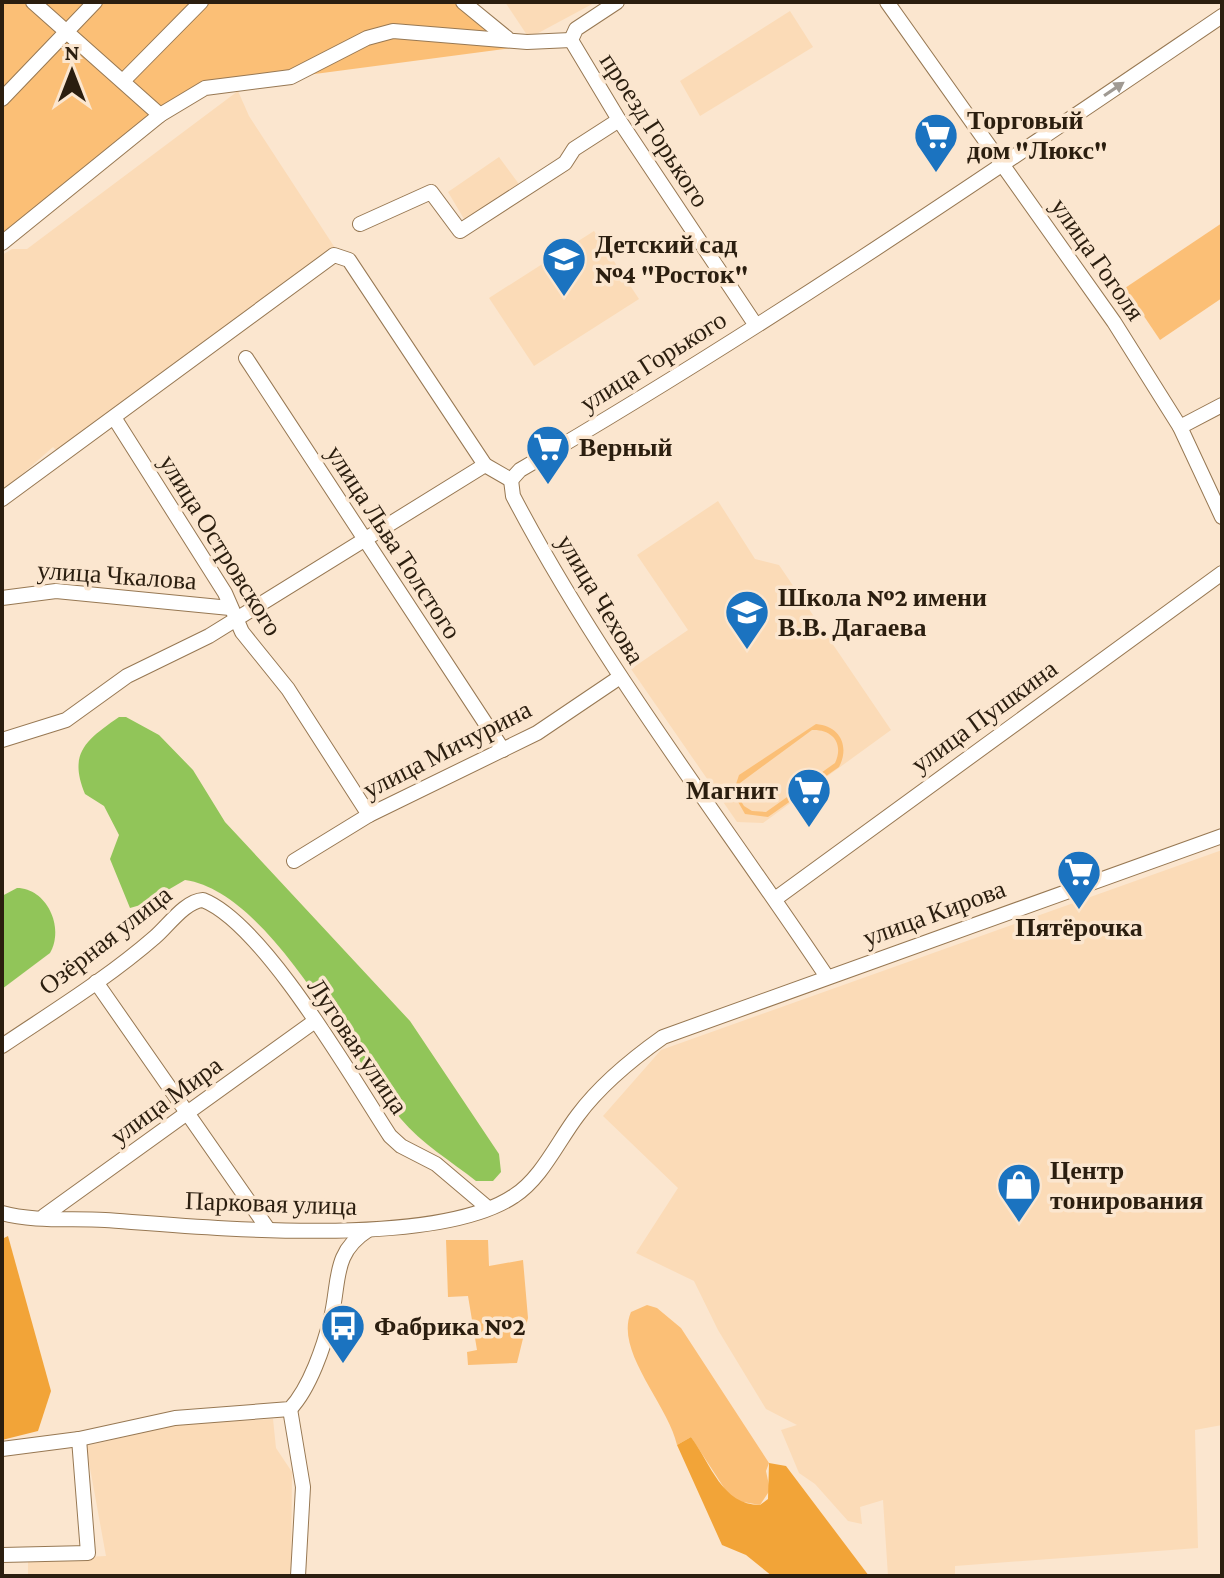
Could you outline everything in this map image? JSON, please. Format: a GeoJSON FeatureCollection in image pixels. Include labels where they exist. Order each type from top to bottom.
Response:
{"type":"FeatureCollection","features":[{"type":"Feature","properties":{"kind":"street"},"geometry":{"type":"LineString","coordinates":[[33,2],[160,115]]}},
{"type":"Feature","properties":{"kind":"street"},"geometry":{"type":"LineString","coordinates":[[2,99],[95,2]]}},
{"type":"Feature","properties":{"kind":"street"},"geometry":{"type":"LineString","coordinates":[[123,81],[201,2]]}},
{"type":"Feature","properties":{"kind":"street"},"geometry":{"type":"LineString","coordinates":[[463,2],[508,39]]}},
{"type":"Feature","properties":{"kind":"street"},"geometry":{"type":"LineString","coordinates":[[2,243],[160,115],[205,88],[301,74],[380,34],[407,31],[527,42],[571,40],[576,29],[617,2]]}},
{"type":"Feature","properties":{"kind":"street","name":"улица Гоголя"},"geometry":{"type":"LineString","coordinates":[[887,2],[1114,322],[1180,427],[1222,517]]}},
{"type":"Feature","properties":{"kind":"street","name":"улица Горького"},"geometry":{"type":"LineString","coordinates":[[511,480],[520,470],[623,410],[1003,164],[1222,16]]}},
{"type":"Feature","properties":{"kind":"street","name":"проезд Горького"},"geometry":{"type":"LineString","coordinates":[[571,40],[619,120],[755,324]]}},
{"type":"Feature","properties":{"kind":"street"},"geometry":{"type":"LineString","coordinates":[[360,224],[431,192],[460,231],[565,163],[574,149],[619,120]]}},
{"type":"Feature","properties":{"kind":"street"},"geometry":{"type":"LineString","coordinates":[[2,499],[77,441],[115,419],[149,390],[334,255],[349,260],[485,465],[511,480]]}},
{"type":"Feature","properties":{"kind":"street","name":"улица Льва Толстого"},"geometry":{"type":"LineString","coordinates":[[246,358],[503,750]]}},
{"type":"Feature","properties":{"kind":"street"},"geometry":{"type":"LineString","coordinates":[[1180,427],[1222,405]]}},
{"type":"Feature","properties":{"kind":"street","name":"улица Островского"},"geometry":{"type":"LineString","coordinates":[[115,419],[225,593],[233,614],[254,649],[282,680],[369,815]]}},
{"type":"Feature","properties":{"kind":"street"},"geometry":{"type":"LineString","coordinates":[[2,740],[60,723],[127,676],[365,542],[485,465]]}},
{"type":"Feature","properties":{"kind":"street","name":"улица Чехова"},"geometry":{"type":"LineString","coordinates":[[511,480],[513,496],[620,677],[827,977]]}},
{"type":"Feature","properties":{"kind":"street","name":"улица Пушкина"},"geometry":{"type":"LineString","coordinates":[[775,899],[1222,573]]}},
{"type":"Feature","properties":{"kind":"street","name":"улица Чкалова"},"geometry":{"type":"LineString","coordinates":[[2,598],[56,591],[233,614]]}},
{"type":"Feature","properties":{"kind":"street","name":"улица Мичурина"},"geometry":{"type":"LineString","coordinates":[[294,861],[369,815],[537,733],[620,677]]}},
{"type":"Feature","properties":{"kind":"street","name":"улица Кирова"},"geometry":{"type":"LineString","coordinates":[[528,1184],[580,1113],[628,1062],[663,1037],[1222,836]]}},
{"type":"Feature","properties":{"kind":"street","name":"Озёрная улица"},"geometry":{"type":"LineString","coordinates":[[2,1046],[96,982],[199,900]]}},
{"type":"Feature","properties":{"kind":"street","name":"Луговая улица"},"geometry":{"type":"LineString","coordinates":[[199,900],[211,903],[248,932],[315,1021],[390,1136],[401,1146],[436,1164],[488,1208]]}},
{"type":"Feature","properties":{"kind":"street"},"geometry":{"type":"LineString","coordinates":[[96,982],[268,1229]]}},
{"type":"Feature","properties":{"kind":"street","name":"улица Мира"},"geometry":{"type":"LineString","coordinates":[[44,1216],[315,1021]]}},
{"type":"Feature","properties":{"kind":"street","name":"Парковая улица"},"geometry":{"type":"LineString","coordinates":[[3,1214],[268,1229],[368,1230],[423,1224],[488,1208],[515,1196],[528,1184]]}},
{"type":"Feature","properties":{"kind":"street"},"geometry":{"type":"LineString","coordinates":[[298,1576],[303,1487],[290,1409],[313,1368],[331,1319],[340,1260],[352,1240],[368,1230]]}},
{"type":"Feature","properties":{"kind":"street"},"geometry":{"type":"LineString","coordinates":[[2,1449],[79,1439],[175,1418],[290,1409]]}},
{"type":"Feature","properties":{"kind":"street"},"geometry":{"type":"LineString","coordinates":[[2,1555],[88,1553],[79,1439]]}},
{"type":"Feature","properties":{"kind":"shaded area"},"geometry":{"type":"Polygon","coordinates":[[[2,2],[467,2],[520,47],[200,89],[2,240],[2,2]]]}},
{"type":"Feature","properties":{"kind":"shaded area"},"geometry":{"type":"Polygon","coordinates":[[[505,2],[596,2],[529,38],[505,2]]]}},
{"type":"Feature","properties":{"kind":"shaded area"},"geometry":{"type":"Polygon","coordinates":[[[790,11],[813,47],[700,116],[680,81],[790,11]]]}},
{"type":"Feature","properties":{"kind":"shaded area"},"geometry":{"type":"Polygon","coordinates":[[[238,91],[249,116],[337,251],[58,452],[53,447],[2,492],[2,255],[12,249],[27,249],[238,91]]]}},
{"type":"Feature","properties":{"kind":"shaded area"},"geometry":{"type":"Polygon","coordinates":[[[499,157],[527,195],[470,229],[448,192],[499,157]]]}},
{"type":"Feature","properties":{"kind":"shaded area"},"geometry":{"type":"Polygon","coordinates":[[[1222,223],[1222,298],[1160,340],[1125,288],[1222,223]]]}},
{"type":"Feature","properties":{"kind":"shaded area","name":"Детский сад №4 \"Росток\""},"geometry":{"type":"Polygon","coordinates":[[[594,231],[639,299],[534,366],[489,298],[594,231]]]}},
{"type":"Feature","properties":{"kind":"shaded area","name":"Школа №2 имени В.В. Дагаева"},"geometry":{"type":"Polygon","coordinates":[[[718,501],[755,559],[779,565],[891,730],[763,823],[737,822],[631,669],[688,630],[637,555],[718,501]]]}},
{"type":"Feature","properties":{"kind":"shaded area"},"geometry":{"type":"Polygon","coordinates":[[[119,717],[126,717],[159,735],[193,770],[225,822],[410,1021],[499,1154],[501,1172],[493,1181],[476,1181],[409,1128],[380,1091],[305,980],[247,913],[217,891],[185,880],[144,904],[130,908],[110,859],[119,835],[104,806],[85,794],[78,768],[83,749],[89,741],[119,717]]]}},
{"type":"Feature","properties":{"kind":"shaded area"},"geometry":{"type":"Polygon","coordinates":[[[816,724],[831,729],[841,738],[843,752],[839,767],[768,817],[745,814],[733,793],[739,775],[816,724]],[[812,730],[740,783],[739,798],[744,806],[752,811],[766,812],[835,763],[838,750],[835,739],[819,730],[812,730]]]}},
{"type":"Feature","properties":{"kind":"shaded area"},"geometry":{"type":"Polygon","coordinates":[[[1222,850],[1222,1425],[1195,1430],[1198,1548],[955,1566],[955,1576],[888,1576],[883,1500],[860,1507],[862,1524],[848,1521],[815,1484],[799,1473],[781,1430],[797,1425],[766,1409],[718,1330],[694,1281],[636,1253],[678,1188],[603,1116],[661,1050],[1222,850]]]}},
{"type":"Feature","properties":{"kind":"shaded area"},"geometry":{"type":"Polygon","coordinates":[[[17,888],[36,894],[44,902],[54,921],[54,943],[50,953],[2,989],[2,896],[17,888]]]}},
{"type":"Feature","properties":{"kind":"shaded area"},"geometry":{"type":"Polygon","coordinates":[[[8,1236],[51,1391],[38,1431],[2,1440],[2,1239],[8,1236]]]}},
{"type":"Feature","properties":{"kind":"shaded area"},"geometry":{"type":"Polygon","coordinates":[[[446,1240],[488,1240],[489,1266],[523,1260],[528,1318],[517,1363],[468,1365],[467,1352],[477,1350],[468,1296],[448,1297],[446,1240]]]}},
{"type":"Feature","properties":{"kind":"shaded area"},"geometry":{"type":"Polygon","coordinates":[[[647,1305],[657,1308],[681,1328],[769,1463],[766,1471],[770,1490],[760,1505],[732,1500],[691,1437],[677,1445],[630,1343],[628,1327],[631,1312],[647,1305]]]}},
{"type":"Feature","properties":{"kind":"shaded area"},"geometry":{"type":"Polygon","coordinates":[[[273,1419],[276,1448],[292,1472],[291,1576],[28,1576],[28,1560],[106,1556],[86,1446],[180,1424],[273,1419]]]}},
{"type":"Feature","properties":{"kind":"shaded area"},"geometry":{"type":"Polygon","coordinates":[[[691,1437],[727,1491],[747,1503],[760,1505],[768,1499],[769,1463],[786,1466],[869,1576],[772,1576],[746,1555],[722,1545],[677,1445],[691,1437]]]}},
{"type":"Feature","properties":{"kind":"place","name":"Торговый дом \"Люкс\""},"geometry":{"type":"Point","coordinates":[936,174]}},
{"type":"Feature","properties":{"kind":"place","name":"Детский сад №4 \"Росток\""},"geometry":{"type":"Point","coordinates":[564,298]}},
{"type":"Feature","properties":{"kind":"place","name":"Верный"},"geometry":{"type":"Point","coordinates":[548,486]}},
{"type":"Feature","properties":{"kind":"place","name":"Школа №2 имени В.В. Дагаева"},"geometry":{"type":"Point","coordinates":[747,651]}},
{"type":"Feature","properties":{"kind":"place","name":"Магнит"},"geometry":{"type":"Point","coordinates":[809,829]}},
{"type":"Feature","properties":{"kind":"place","name":"Пятёрочка"},"geometry":{"type":"Point","coordinates":[1079,911]}},
{"type":"Feature","properties":{"kind":"place","name":"Центр тонирования"},"geometry":{"type":"Point","coordinates":[1019,1224]}},
{"type":"Feature","properties":{"kind":"place","name":"Фабрика №2"},"geometry":{"type":"Point","coordinates":[343,1365]}}]}
